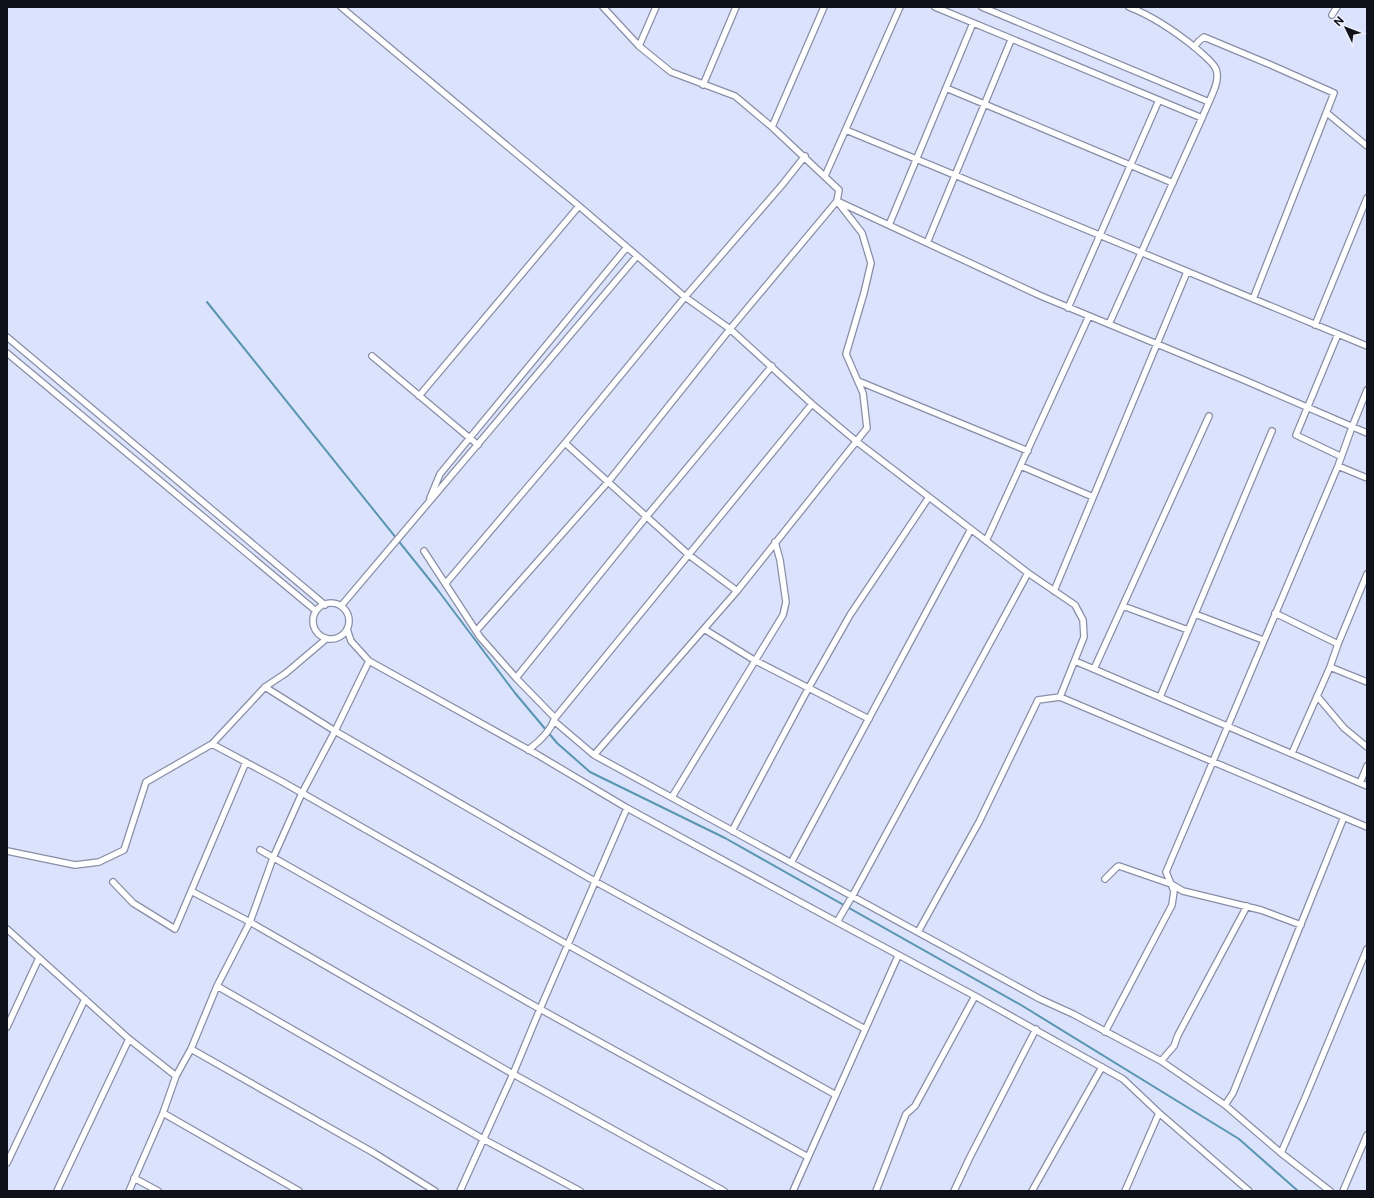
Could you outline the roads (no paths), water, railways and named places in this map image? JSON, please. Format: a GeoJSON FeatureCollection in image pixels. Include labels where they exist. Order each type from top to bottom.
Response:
{"type":"FeatureCollection","features":[{"type":"Feature","properties":{"kind":"street"},"geometry":{"type":"LineString","coordinates":[[341,7],[579,206],[685,297],[730,329],[812,404],[856,441],[1028,574],[1075,605],[1083,620],[1084,637],[1060,697]]}},
{"type":"Feature","properties":{"kind":"street"},"geometry":{"type":"LineString","coordinates":[[476,631],[608,482],[730,329],[837,201],[840,190],[805,156],[735,96],[671,72],[639,46],[609,9],[603,7]]}},
{"type":"Feature","properties":{"kind":"street"},"geometry":{"type":"LineString","coordinates":[[639,46],[656,7]]}},
{"type":"Feature","properties":{"kind":"street"},"geometry":{"type":"LineString","coordinates":[[703,85],[736,7]]}},
{"type":"Feature","properties":{"kind":"street"},"geometry":{"type":"LineString","coordinates":[[772,127],[824,7]]}},
{"type":"Feature","properties":{"kind":"street"},"geometry":{"type":"LineString","coordinates":[[825,176],[900,7]]}},
{"type":"Feature","properties":{"kind":"street"},"geometry":{"type":"LineString","coordinates":[[935,7],[1202,118]]}},
{"type":"Feature","properties":{"kind":"street"},"geometry":{"type":"LineString","coordinates":[[982,7],[1209,102]]}},
{"type":"Feature","properties":{"kind":"street"},"geometry":{"type":"LineString","coordinates":[[1109,324],[1202,118],[1217,80],[1216,69],[1208,59],[1194,47],[1159,21],[1129,7]]}},
{"type":"Feature","properties":{"kind":"street"},"geometry":{"type":"LineString","coordinates":[[1332,15],[1337,7]]}},
{"type":"Feature","properties":{"kind":"street"},"geometry":{"type":"LineString","coordinates":[[889,225],[973,23]]}},
{"type":"Feature","properties":{"kind":"street"},"geometry":{"type":"LineString","coordinates":[[1194,47],[1204,37],[1334,93],[1253,299]]}},
{"type":"Feature","properties":{"kind":"street"},"geometry":{"type":"LineString","coordinates":[[927,243],[1012,40]]}},
{"type":"Feature","properties":{"kind":"street"},"geometry":{"type":"LineString","coordinates":[[946,88],[1172,184]]}},
{"type":"Feature","properties":{"kind":"street"},"geometry":{"type":"LineString","coordinates":[[1068,308],[1159,100]]}},
{"type":"Feature","properties":{"kind":"street"},"geometry":{"type":"LineString","coordinates":[[1327,113],[1367,146]]}},
{"type":"Feature","properties":{"kind":"street"},"geometry":{"type":"LineString","coordinates":[[846,130],[1367,346]]}},
{"type":"Feature","properties":{"kind":"street"},"geometry":{"type":"LineString","coordinates":[[446,583],[805,156]]}},
{"type":"Feature","properties":{"kind":"street"},"geometry":{"type":"LineString","coordinates":[[1315,325],[1367,198]]}},
{"type":"Feature","properties":{"kind":"street"},"geometry":{"type":"LineString","coordinates":[[837,201],[1068,308],[1367,433]]}},
{"type":"Feature","properties":{"kind":"street"},"geometry":{"type":"LineString","coordinates":[[594,754],[736,591],[867,428],[863,393],[846,354],[864,294],[871,263],[862,233],[837,201]]}},
{"type":"Feature","properties":{"kind":"street"},"geometry":{"type":"LineString","coordinates":[[419,396],[579,206]]}},
{"type":"Feature","properties":{"kind":"street"},"geometry":{"type":"LineString","coordinates":[[428,504],[440,474],[627,247]]}},
{"type":"Feature","properties":{"kind":"street"},"geometry":{"type":"LineString","coordinates":[[341,606],[637,256]]}},
{"type":"Feature","properties":{"kind":"street"},"geometry":{"type":"LineString","coordinates":[[1054,591],[1187,272]]}},
{"type":"Feature","properties":{"kind":"street"},"geometry":{"type":"LineString","coordinates":[[986,541],[1089,316]]}},
{"type":"Feature","properties":{"kind":"street"},"geometry":{"type":"LineString","coordinates":[[1338,334],[1296,435],[1340,456]]}},
{"type":"Feature","properties":{"kind":"street"},"geometry":{"type":"LineString","coordinates":[[7,337],[325,605]]}},
{"type":"Feature","properties":{"kind":"street"},"geometry":{"type":"LineString","coordinates":[[7,353],[316,611]]}},
{"type":"Feature","properties":{"kind":"street"},"geometry":{"type":"LineString","coordinates":[[372,356],[478,445]]}},
{"type":"Feature","properties":{"kind":"street"},"geometry":{"type":"LineString","coordinates":[[516,678],[647,516],[772,366]]}},
{"type":"Feature","properties":{"kind":"street"},"geometry":{"type":"LineString","coordinates":[[858,381],[1028,451]]}},
{"type":"Feature","properties":{"kind":"street"},"geometry":{"type":"LineString","coordinates":[[1105,1032],[1172,905],[1174,891],[1166,872],[1338,466],[1340,456],[1367,390]]}},
{"type":"Feature","properties":{"kind":"street"},"geometry":{"type":"LineString","coordinates":[[528,750],[539,742],[553,722],[812,404]]}},
{"type":"Feature","properties":{"kind":"street"},"geometry":{"type":"LineString","coordinates":[[1094,669],[1209,416]]}},
{"type":"Feature","properties":{"kind":"street"},"geometry":{"type":"LineString","coordinates":[[1160,697],[1272,431]]}},
{"type":"Feature","properties":{"kind":"street"},"geometry":{"type":"LineString","coordinates":[[565,443],[689,554],[736,591]]}},
{"type":"Feature","properties":{"kind":"street"},"geometry":{"type":"LineString","coordinates":[[1021,466],[1093,497]]}},
{"type":"Feature","properties":{"kind":"street"},"geometry":{"type":"LineString","coordinates":[[1338,466],[1367,478]]}},
{"type":"Feature","properties":{"kind":"street"},"geometry":{"type":"LineString","coordinates":[[732,831],[808,689],[850,615],[929,497]]}},
{"type":"Feature","properties":{"kind":"street"},"geometry":{"type":"LineString","coordinates":[[791,863],[971,530]]}},
{"type":"Feature","properties":{"kind":"street"},"geometry":{"type":"LineString","coordinates":[[672,797],[754,660],[783,615],[786,602],[780,560],[775,542]]}},
{"type":"Feature","properties":{"kind":"street"},"geometry":{"type":"LineString","coordinates":[[424,551],[476,631],[553,722],[594,754],[1040,999],[1161,1061],[1225,1104],[1281,1153],[1330,1191]]}},
{"type":"Feature","properties":{"kind":"street"},"geometry":{"type":"LineString","coordinates":[[837,922],[1028,574]]}},
{"type":"Feature","properties":{"kind":"street"},"geometry":{"type":"LineString","coordinates":[[1292,754],[1330,667],[1367,574]]}},
{"type":"Feature","properties":{"kind":"street"},"geometry":{"type":"LineString","coordinates":[[347,630],[344,634],[337,638],[326,639],[320,636],[315,629],[313,622],[316,611],[325,605],[336,604],[341,606],[348,614],[347,630],[351,641],[369,661],[528,750],[538,754],[627,808],[898,956],[1036,1029],[1123,1079],[1159,1113],[1249,1191]]}},
{"type":"Feature","properties":{"kind":"street"},"geometry":{"type":"LineString","coordinates":[[1123,606],[1188,630]]}},
{"type":"Feature","properties":{"kind":"street"},"geometry":{"type":"LineString","coordinates":[[1275,613],[1338,644]]}},
{"type":"Feature","properties":{"kind":"street"},"geometry":{"type":"LineString","coordinates":[[1195,614],[1263,640]]}},
{"type":"Feature","properties":{"kind":"street"},"geometry":{"type":"LineString","coordinates":[[704,629],[754,660],[869,719]]}},
{"type":"Feature","properties":{"kind":"street"},"geometry":{"type":"LineString","coordinates":[[7,851],[75,865],[100,862],[124,850],[146,782],[212,744],[265,687],[286,673],[326,639]]}},
{"type":"Feature","properties":{"kind":"street"},"geometry":{"type":"LineString","coordinates":[[1075,660],[1367,786]]}},
{"type":"Feature","properties":{"kind":"street"},"geometry":{"type":"LineString","coordinates":[[129,1191],[163,1113],[176,1076],[191,1049],[217,986],[250,922],[273,858],[302,793],[335,732],[369,661]]}},
{"type":"Feature","properties":{"kind":"street"},"geometry":{"type":"LineString","coordinates":[[1330,667],[1367,682]]}},
{"type":"Feature","properties":{"kind":"street"},"geometry":{"type":"LineString","coordinates":[[265,687],[335,732],[596,882],[865,1029]]}},
{"type":"Feature","properties":{"kind":"street"},"geometry":{"type":"LineString","coordinates":[[1317,696],[1344,728],[1367,747]]}},
{"type":"Feature","properties":{"kind":"street"},"geometry":{"type":"LineString","coordinates":[[918,932],[979,822],[1038,700],[1060,697],[1367,827]]}},
{"type":"Feature","properties":{"kind":"street"},"geometry":{"type":"LineString","coordinates":[[212,744],[302,793],[568,945],[836,1095]]}},
{"type":"Feature","properties":{"kind":"street"},"geometry":{"type":"LineString","coordinates":[[113,882],[133,903],[175,929],[246,762]]}},
{"type":"Feature","properties":{"kind":"street"},"geometry":{"type":"LineString","coordinates":[[1360,783],[1367,766]]}},
{"type":"Feature","properties":{"kind":"street"},"geometry":{"type":"LineString","coordinates":[[460,1191],[482,1139],[513,1074],[627,808]]}},
{"type":"Feature","properties":{"kind":"street"},"geometry":{"type":"LineString","coordinates":[[1225,1104],[1233,1093],[1344,818]]}},
{"type":"Feature","properties":{"kind":"street"},"geometry":{"type":"LineString","coordinates":[[260,850],[540,1009],[808,1157]]}},
{"type":"Feature","properties":{"kind":"street"},"geometry":{"type":"LineString","coordinates":[[1105,879],[1119,866],[1171,884],[1183,891],[1261,910],[1301,925]]}},
{"type":"Feature","properties":{"kind":"street"},"geometry":{"type":"LineString","coordinates":[[192,891],[250,922],[513,1074],[724,1191]]}},
{"type":"Feature","properties":{"kind":"street"},"geometry":{"type":"LineString","coordinates":[[1161,1061],[1174,1046],[1178,1035],[1247,906]]}},
{"type":"Feature","properties":{"kind":"street"},"geometry":{"type":"LineString","coordinates":[[7,929],[129,1038],[176,1076]]}},
{"type":"Feature","properties":{"kind":"street"},"geometry":{"type":"LineString","coordinates":[[1281,1153],[1367,949]]}},
{"type":"Feature","properties":{"kind":"street"},"geometry":{"type":"LineString","coordinates":[[793,1191],[898,956]]}},
{"type":"Feature","properties":{"kind":"street"},"geometry":{"type":"LineString","coordinates":[[7,1027],[39,958]]}},
{"type":"Feature","properties":{"kind":"street"},"geometry":{"type":"LineString","coordinates":[[217,986],[482,1139],[580,1191]]}},
{"type":"Feature","properties":{"kind":"street"},"geometry":{"type":"LineString","coordinates":[[876,1191],[906,1114],[915,1106],[975,996]]}},
{"type":"Feature","properties":{"kind":"street"},"geometry":{"type":"LineString","coordinates":[[7,1163],[85,999]]}},
{"type":"Feature","properties":{"kind":"street"},"geometry":{"type":"LineString","coordinates":[[954,1191],[970,1156],[1036,1029]]}},
{"type":"Feature","properties":{"kind":"street"},"geometry":{"type":"LineString","coordinates":[[57,1191],[129,1038]]}},
{"type":"Feature","properties":{"kind":"street"},"geometry":{"type":"LineString","coordinates":[[191,1049],[374,1153],[435,1191]]}},
{"type":"Feature","properties":{"kind":"street"},"geometry":{"type":"LineString","coordinates":[[1032,1191],[1102,1067]]}},
{"type":"Feature","properties":{"kind":"street"},"geometry":{"type":"LineString","coordinates":[[163,1113],[299,1191]]}},
{"type":"Feature","properties":{"kind":"street"},"geometry":{"type":"LineString","coordinates":[[1125,1191],[1159,1113]]}},
{"type":"Feature","properties":{"kind":"street"},"geometry":{"type":"LineString","coordinates":[[1343,1191],[1367,1135]]}},
{"type":"Feature","properties":{"kind":"street"},"geometry":{"type":"LineString","coordinates":[[134,1178],[158,1191]]}},
{"type":"Feature","properties":{"kind":"waterway"},"geometry":{"type":"LineString","coordinates":[[207,302],[437,589],[515,693],[557,743],[590,772],[725,838],[1021,1005],[1239,1139],[1298,1191]]}}]}
